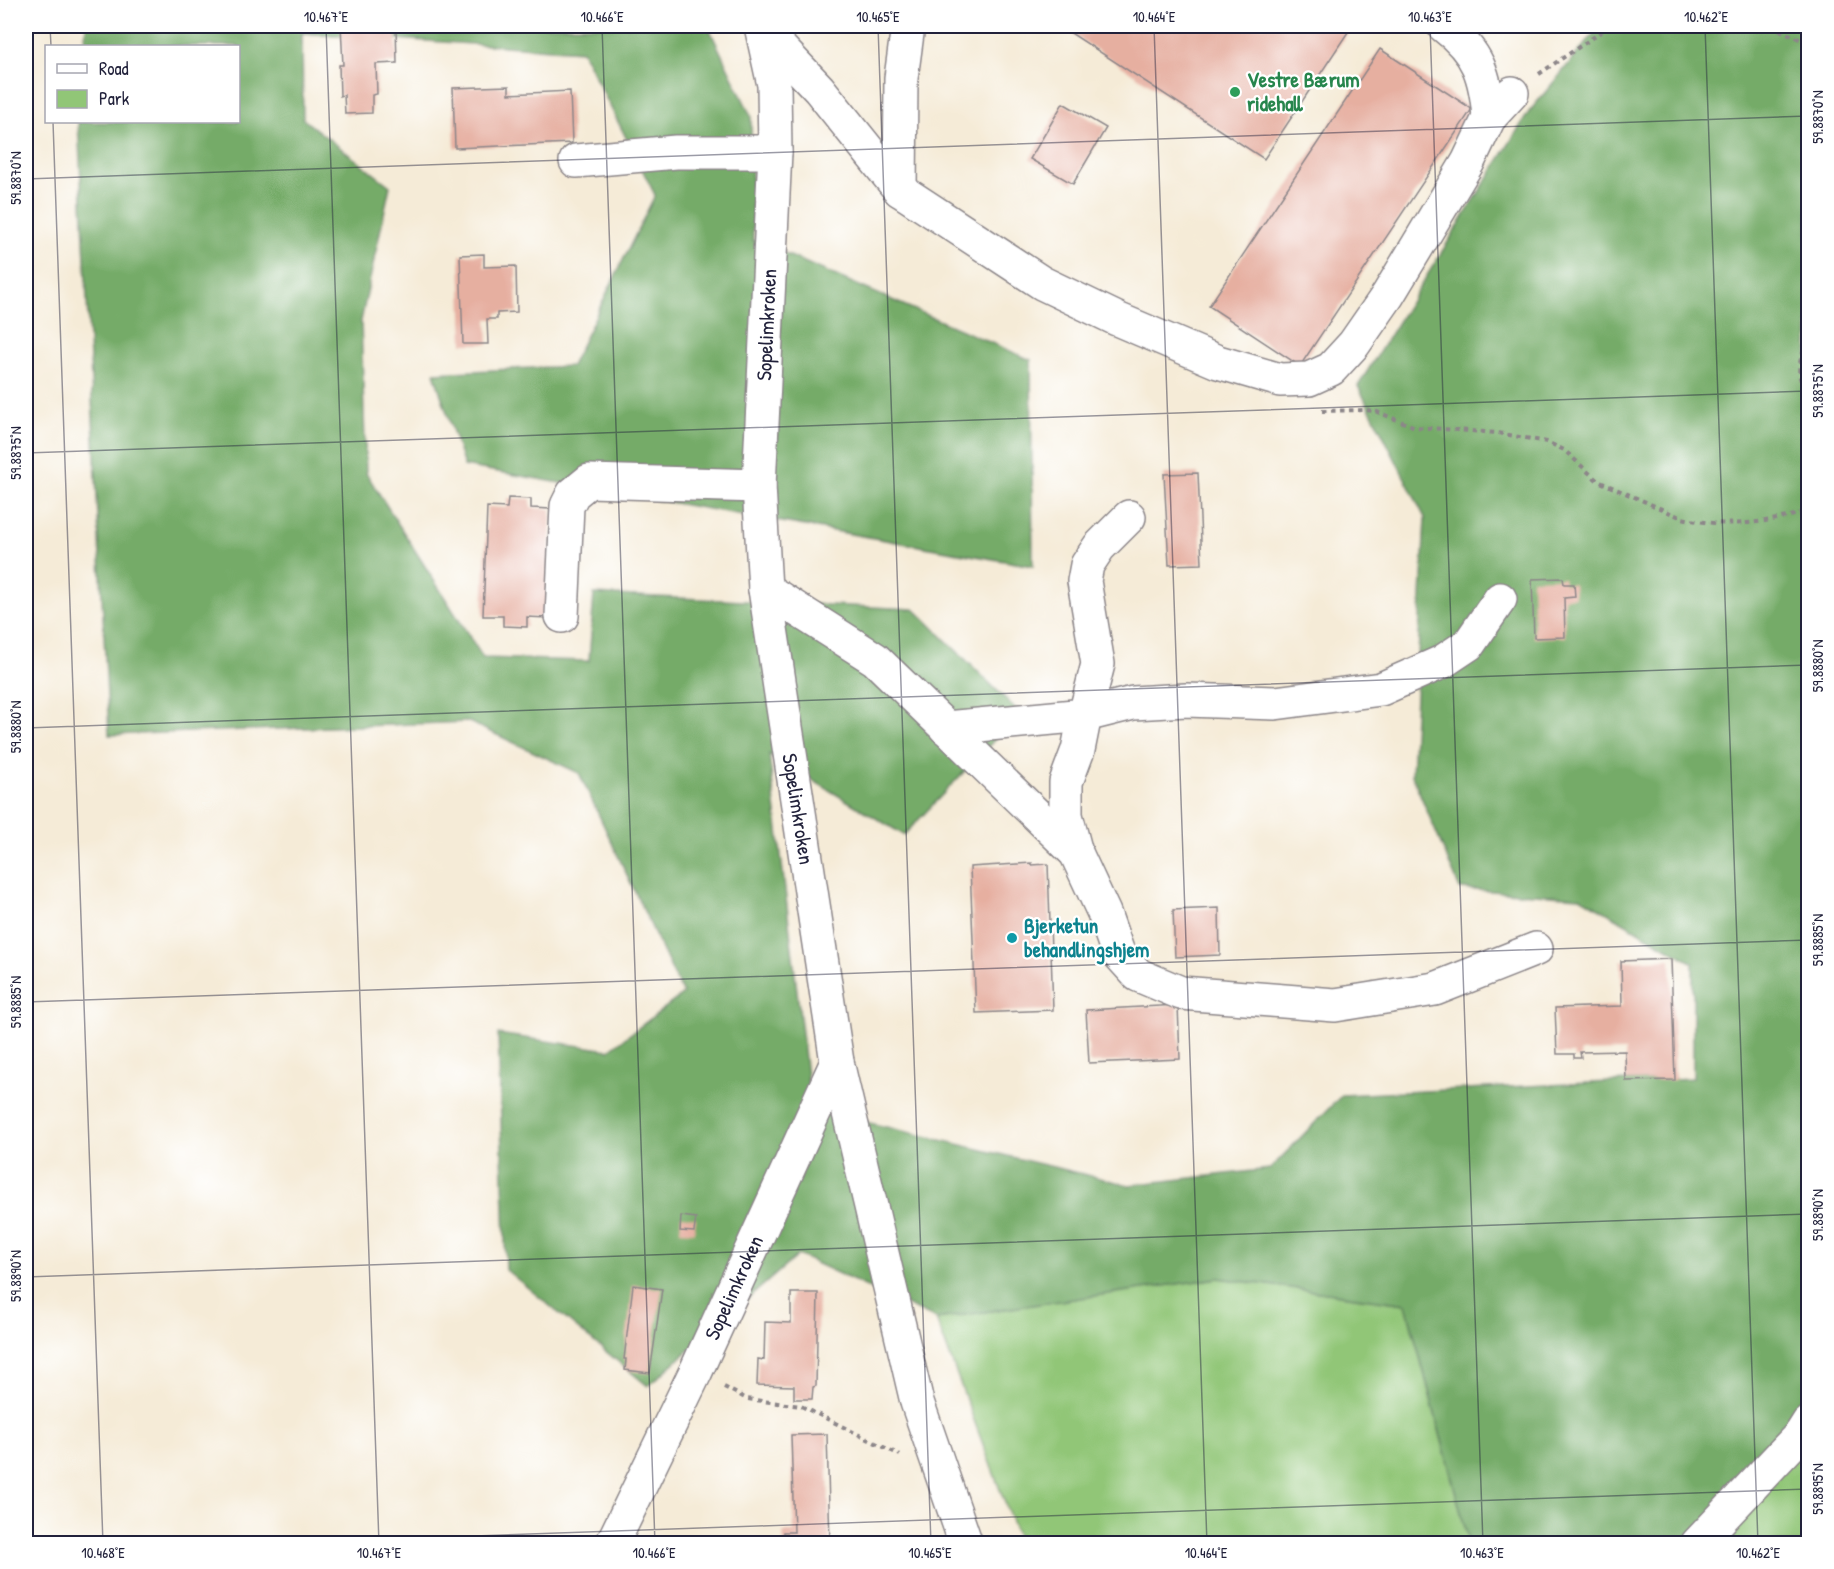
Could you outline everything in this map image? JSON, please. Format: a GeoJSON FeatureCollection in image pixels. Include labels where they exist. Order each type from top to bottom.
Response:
{"type":"FeatureCollection","features":[{"type":"Feature","properties":{"kind":"street"},"geometry":{"type":"LineString","coordinates":[[900,190],[901,78],[908,26]]}},
{"type":"Feature","properties":{"kind":"street"},"geometry":{"type":"LineString","coordinates":[[1444,26],[1452,32],[1479,64],[1487,88],[1489,118]]}},
{"type":"Feature","properties":{"kind":"street"},"geometry":{"type":"LineString","coordinates":[[762,28],[819,89],[900,190],[1042,282],[1118,319],[1218,362],[1280,380],[1309,379],[1331,369],[1354,344],[1388,295],[1468,162],[1489,118],[1512,93]]}},
{"type":"Feature","properties":{"kind":"street","name":"Sopelimkroken"},"geometry":{"type":"LineString","coordinates":[[612,1544],[696,1371],[837,1062],[765,589],[759,486],[775,152],[774,85],[762,28]]}},
{"type":"Feature","properties":{"kind":"street"},"geometry":{"type":"LineString","coordinates":[[576,161],[676,152],[775,152]]}},
{"type":"Feature","properties":{"kind":"street"},"geometry":{"type":"LineString","coordinates":[[562,616],[567,506],[573,494],[589,481],[759,486]]}},
{"type":"Feature","properties":{"kind":"street"},"geometry":{"type":"LineString","coordinates":[[1129,517],[1099,547],[1087,565],[1084,581],[1098,664],[1078,750],[1066,782],[1066,815],[1076,854],[1104,913],[1118,952],[1138,975],[1181,993],[1335,1005],[1435,989],[1536,949]]}},
{"type":"Feature","properties":{"kind":"street"},"geometry":{"type":"LineString","coordinates":[[765,589],[875,659],[1076,854]]}},
{"type":"Feature","properties":{"kind":"street"},"geometry":{"type":"LineString","coordinates":[[946,728],[1085,715],[1133,703],[1186,700],[1275,703],[1381,689],[1442,662],[1469,644],[1500,599]]}},
{"type":"Feature","properties":{"kind":"street"},"geometry":{"type":"LineString","coordinates":[[837,1062],[917,1402],[966,1544]]}},
{"type":"Feature","properties":{"kind":"street"},"geometry":{"type":"LineString","coordinates":[[1697,1544],[1809,1423]]}},
{"type":"Feature","properties":{"kind":"path"},"geometry":{"type":"LineString","coordinates":[[1512,93],[1610,26]]}},
{"type":"Feature","properties":{"kind":"path"},"geometry":{"type":"LineString","coordinates":[[1771,26],[1809,43]]}},
{"type":"Feature","properties":{"kind":"path"},"geometry":{"type":"LineString","coordinates":[[1809,342],[1801,355],[1798,368],[1799,376],[1809,393]]}},
{"type":"Feature","properties":{"kind":"path"},"geometry":{"type":"LineString","coordinates":[[1313,411],[1375,411],[1415,427],[1498,433],[1547,442],[1564,450],[1598,481],[1682,518],[1695,521],[1745,524],[1786,518],[1809,511]]}},
{"type":"Feature","properties":{"kind":"path"},"geometry":{"type":"LineString","coordinates":[[696,1371],[747,1399],[801,1406],[943,1476]]}},
{"type":"Feature","properties":{"kind":"green space"},"geometry":{"type":"Polygon","coordinates":[[[86,26],[708,26],[751,116],[753,240],[1031,360],[1033,566],[464,466],[434,373],[571,366],[655,195],[582,51],[302,33],[303,119],[390,186],[361,321],[366,473],[483,658],[589,661],[594,594],[914,609],[1020,713],[904,835],[769,754],[811,1109],[1129,1185],[1270,1169],[1342,1095],[1693,1078],[1693,963],[1580,897],[1460,889],[1412,775],[1425,518],[1358,386],[1529,112],[1600,26],[1808,26],[1808,1444],[1710,1543],[1469,1543],[1406,1304],[1218,1278],[936,1319],[798,1255],[648,1386],[506,1270],[498,1034],[609,1050],[683,994],[579,773],[469,722],[109,735],[78,123],[240,123],[240,45],[84,45],[86,26]]]}},
{"type":"Feature","properties":{"kind":"green space"},"geometry":{"type":"Polygon","coordinates":[[[1218,1278],[1406,1304],[1469,1543],[1020,1543],[936,1319],[1218,1278]]]}},
{"type":"Feature","properties":{"kind":"green space"},"geometry":{"type":"Polygon","coordinates":[[[1808,1444],[1808,1543],[1710,1543],[1808,1444]]]}},
{"type":"Feature","properties":{"kind":"building"},"geometry":{"type":"Polygon","coordinates":[[[341,26],[396,26],[397,63],[376,64],[377,94],[372,95],[372,113],[345,114],[344,95],[340,96],[339,65],[343,65],[341,26]]]}},
{"type":"Feature","properties":{"kind":"building","name":"Vestre Bærum ridehall"},"geometry":{"type":"Polygon","coordinates":[[[1060,26],[1352,26],[1264,159],[1060,26]]]}},
{"type":"Feature","properties":{"kind":"building"},"geometry":{"type":"Polygon","coordinates":[[[1380,49],[1472,109],[1300,366],[1209,306],[1380,49]]]}},
{"type":"Feature","properties":{"kind":"building"},"geometry":{"type":"Polygon","coordinates":[[[509,86],[509,94],[570,91],[572,143],[455,148],[453,88],[509,86]]]}},
{"type":"Feature","properties":{"kind":"building"},"geometry":{"type":"Polygon","coordinates":[[[1063,103],[1106,128],[1073,184],[1030,159],[1063,103]]]}},
{"type":"Feature","properties":{"kind":"building"},"geometry":{"type":"Polygon","coordinates":[[[484,254],[484,267],[516,266],[517,312],[497,313],[497,319],[487,319],[488,344],[463,344],[460,255],[484,254]]]}},
{"type":"Feature","properties":{"kind":"building"},"geometry":{"type":"Polygon","coordinates":[[[1198,473],[1202,564],[1169,565],[1164,474],[1198,473]]]}},
{"type":"Feature","properties":{"kind":"building"},"geometry":{"type":"Polygon","coordinates":[[[508,498],[531,499],[531,508],[551,509],[548,618],[527,617],[527,627],[503,626],[503,616],[483,616],[487,507],[507,508],[508,498]]]}},
{"type":"Feature","properties":{"kind":"building"},"geometry":{"type":"Polygon","coordinates":[[[1563,578],[1564,584],[1574,584],[1575,597],[1564,598],[1565,637],[1534,638],[1532,579],[1563,578]]]}},
{"type":"Feature","properties":{"kind":"building","name":"Bjerketun behandlingshjem"},"geometry":{"type":"Polygon","coordinates":[[[1032,863],[1032,865],[1048,864],[1053,1010],[976,1013],[970,867],[1032,863]]]}},
{"type":"Feature","properties":{"kind":"building"},"geometry":{"type":"Polygon","coordinates":[[[1219,908],[1220,955],[1175,957],[1173,910],[1219,908]]]}},
{"type":"Feature","properties":{"kind":"building"},"geometry":{"type":"Polygon","coordinates":[[[1671,959],[1675,1080],[1626,1081],[1625,1051],[1580,1052],[1581,1058],[1574,1058],[1574,1054],[1557,1054],[1555,1008],[1622,1006],[1621,961],[1671,959]]]}},
{"type":"Feature","properties":{"kind":"building"},"geometry":{"type":"Polygon","coordinates":[[[1178,1005],[1180,1059],[1089,1063],[1086,1010],[1178,1005]]]}},
{"type":"Feature","properties":{"kind":"building"},"geometry":{"type":"Polygon","coordinates":[[[681,1216],[696,1218],[694,1232],[680,1231],[681,1216]]]}},
{"type":"Feature","properties":{"kind":"building"},"geometry":{"type":"Polygon","coordinates":[[[633,1285],[662,1289],[650,1373],[625,1370],[626,1359],[624,1359],[633,1285]]]}},
{"type":"Feature","properties":{"kind":"building"},"geometry":{"type":"Polygon","coordinates":[[[791,1293],[818,1293],[816,1386],[813,1387],[812,1399],[794,1399],[794,1386],[757,1385],[758,1359],[764,1360],[765,1322],[791,1323],[791,1293]]]}},
{"type":"Feature","properties":{"kind":"building"},"geometry":{"type":"Polygon","coordinates":[[[827,1434],[830,1544],[784,1544],[783,1532],[794,1532],[791,1435],[827,1434]]]}},
{"type":"Feature","properties":{"kind":"place","name":"Vestre Bærum ridehall"},"geometry":{"type":"Point","coordinates":[1235,92]}},
{"type":"Feature","properties":{"kind":"place","name":"Bjerketun behandlingshjem"},"geometry":{"type":"Point","coordinates":[1012,938]}}]}
